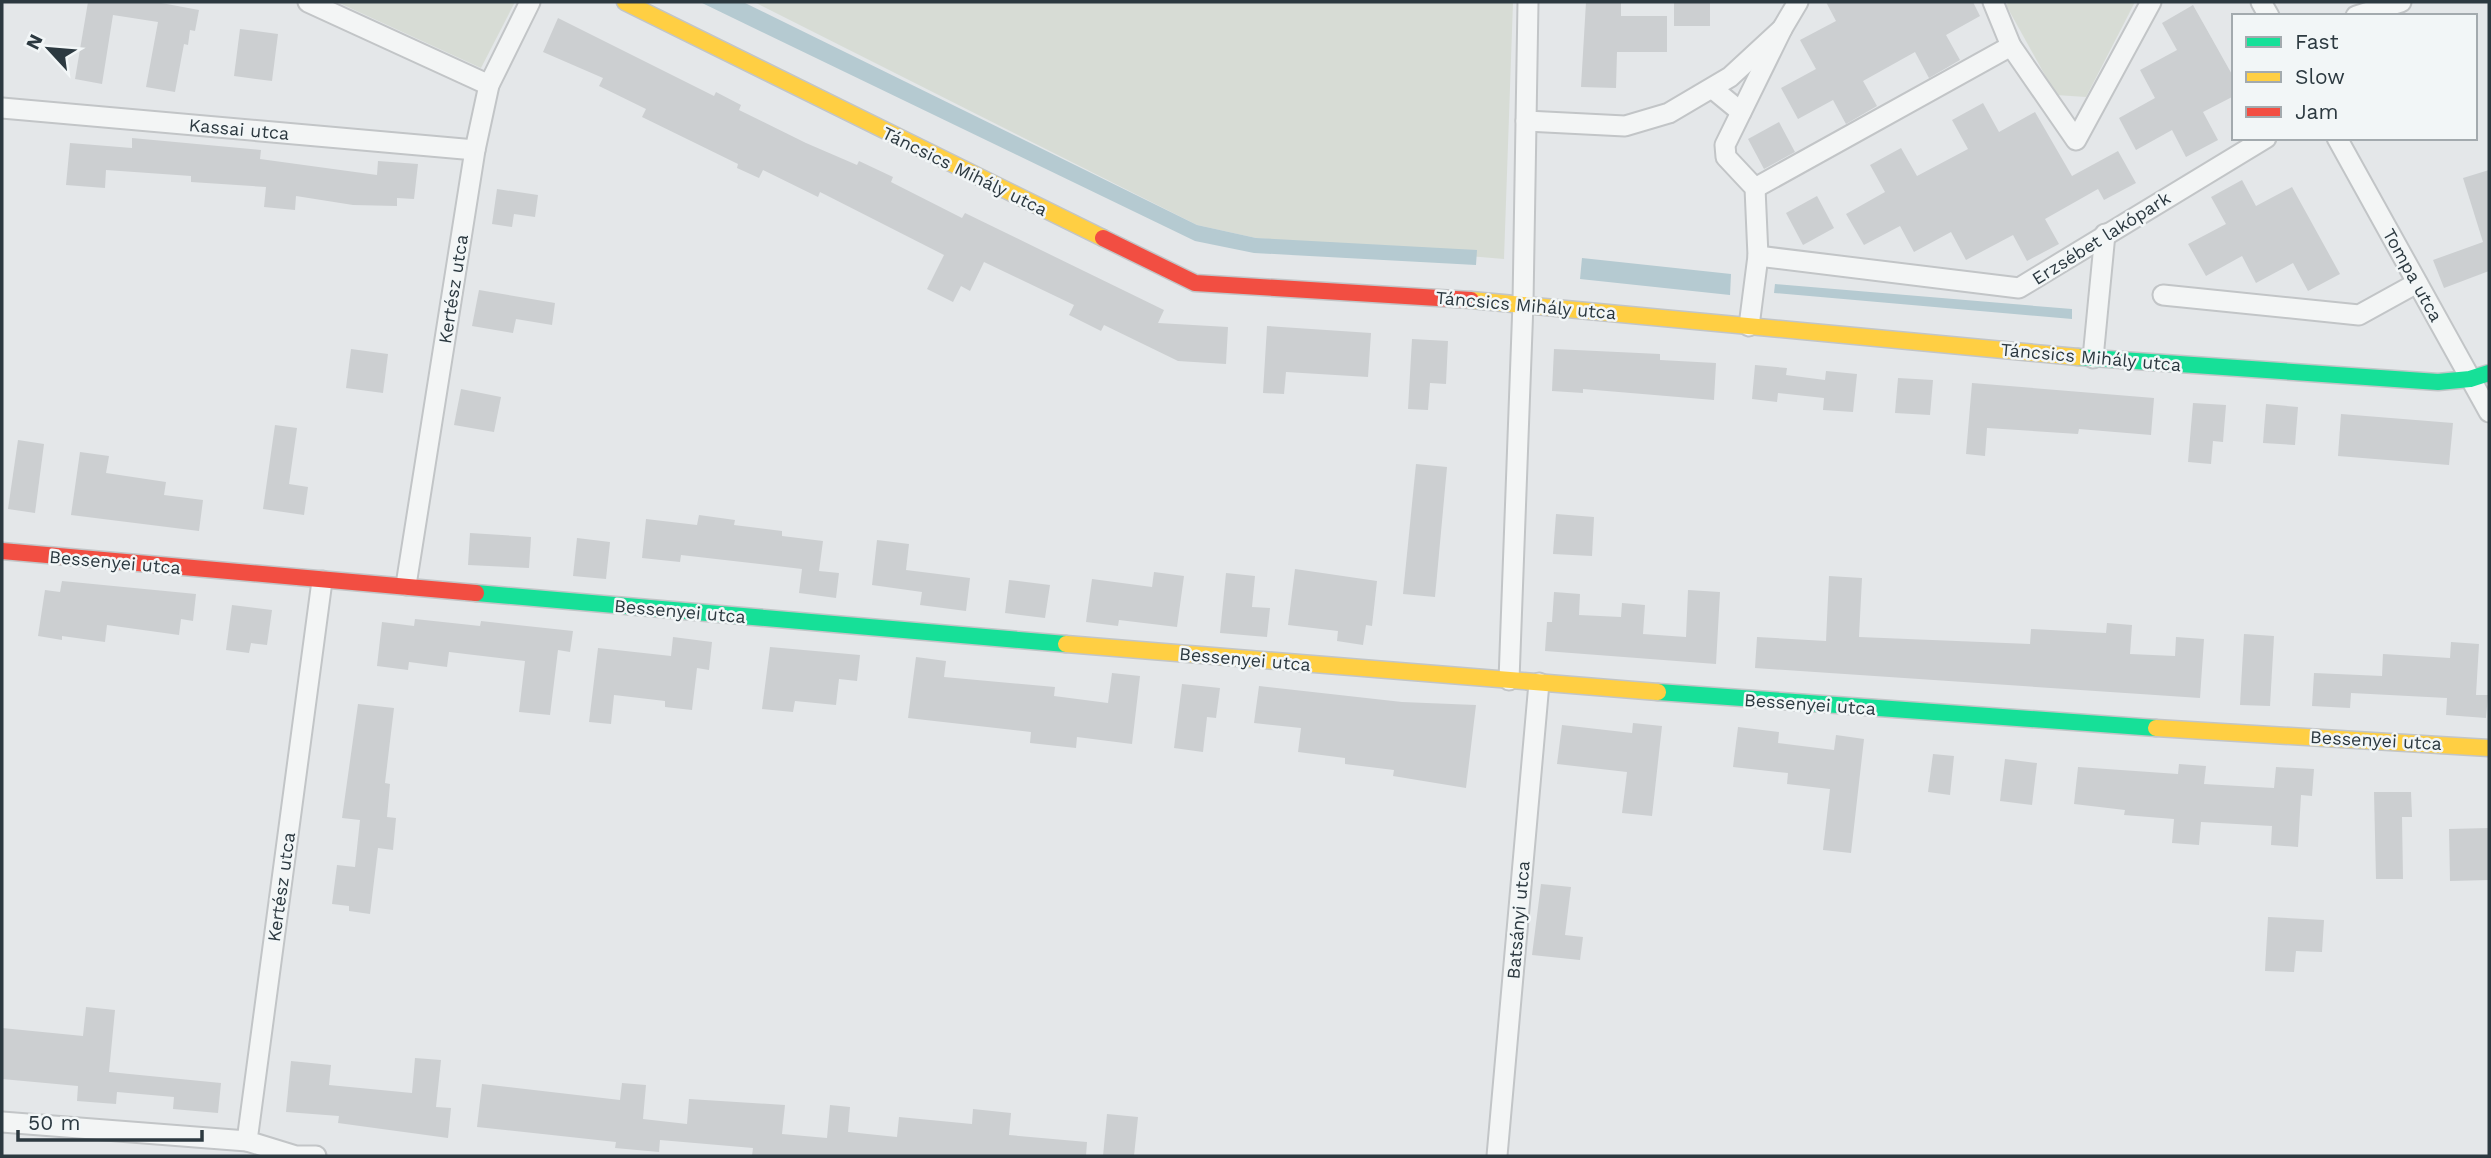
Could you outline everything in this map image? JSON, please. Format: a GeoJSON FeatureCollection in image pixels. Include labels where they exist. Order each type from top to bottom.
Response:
{"type":"FeatureCollection","features":[{"type":"Feature","properties":{"kind":"street"},"geometry":{"type":"LineString","coordinates":[[308,2],[489,85]]}},
{"type":"Feature","properties":{"kind":"street","name":"Kertész utca"},"geometry":{"type":"LineString","coordinates":[[406,585],[475,150],[489,85],[530,2]]}},
{"type":"Feature","properties":{"kind":"street","name":"Táncsics Mihály utca"},"geometry":{"type":"LineString","coordinates":[[625,2],[1195,283],[1523,303],[1749,327],[2093,358],[2438,382],[2470,379],[2489,373]]}},
{"type":"Feature","properties":{"kind":"street"},"geometry":{"type":"LineString","coordinates":[[1509,680],[1523,303],[1528,2]]}},
{"type":"Feature","properties":{"kind":"street"},"geometry":{"type":"LineString","coordinates":[[1749,327],[1758,256],[1755,188],[1726,157],[1724,145],[1798,2]]}},
{"type":"Feature","properties":{"kind":"street"},"geometry":{"type":"LineString","coordinates":[[1993,2],[2011,46],[2076,140],[2151,2]]}},
{"type":"Feature","properties":{"kind":"street"},"geometry":{"type":"LineString","coordinates":[[2363,14],[2401,2]]}},
{"type":"Feature","properties":{"kind":"street"},"geometry":{"type":"LineString","coordinates":[[1526,121],[1625,126],[1669,114],[1713,89],[1782,29]]}},
{"type":"Feature","properties":{"kind":"street"},"geometry":{"type":"LineString","coordinates":[[1755,188],[2011,46]]}},
{"type":"Feature","properties":{"kind":"street"},"geometry":{"type":"LineString","coordinates":[[1713,89],[1741,112]]}},
{"type":"Feature","properties":{"kind":"street","name":"Kassai utca"},"geometry":{"type":"LineString","coordinates":[[2,108],[475,150]]}},
{"type":"Feature","properties":{"kind":"street","name":"Erzsébet lakópark"},"geometry":{"type":"LineString","coordinates":[[1758,256],[2019,288],[2263,140]]}},
{"type":"Feature","properties":{"kind":"street","name":"Tompa utca"},"geometry":{"type":"LineString","coordinates":[[2337,140],[2489,412]]}},
{"type":"Feature","properties":{"kind":"street"},"geometry":{"type":"LineString","coordinates":[[2093,358],[2105,234]]}},
{"type":"Feature","properties":{"kind":"street"},"geometry":{"type":"LineString","coordinates":[[2163,295],[2360,315],[2417,283]]}},
{"type":"Feature","properties":{"kind":"street","name":"Bessenyei utca"},"geometry":{"type":"LineString","coordinates":[[2,551],[864,628],[1539,683],[1975,717],[2489,747]]}},
{"type":"Feature","properties":{"kind":"street","name":"Kertész utca"},"geometry":{"type":"LineString","coordinates":[[247,1141],[322,581]]}},
{"type":"Feature","properties":{"kind":"street","name":"Batsányi utca"},"geometry":{"type":"LineString","coordinates":[[1497,1156],[1539,683]]}},
{"type":"Feature","properties":{"kind":"street"},"geometry":{"type":"LineString","coordinates":[[2,1122],[247,1141],[296,1156],[316,1156]]}},
{"type":"Feature","properties":{"kind":"shaded area"},"geometry":{"type":"Polygon","coordinates":[[[337,2],[515,2],[481,68],[337,2]]]}},
{"type":"Feature","properties":{"kind":"shaded area"},"geometry":{"type":"Polygon","coordinates":[[[754,2],[1513,2],[1504,259],[1256,238],[1197,225],[754,2]]]}},
{"type":"Feature","properties":{"kind":"shaded area"},"geometry":{"type":"Polygon","coordinates":[[[2009,2],[2135,2],[2086,97],[2056,95],[2006,5],[2009,2]]]}},
{"type":"Feature","properties":{"kind":"water"},"geometry":{"type":"Polygon","coordinates":[[[700,2],[743,2],[1197,225],[1256,238],[1477,250],[1476,265],[1254,253],[1195,241],[700,2]]]}},
{"type":"Feature","properties":{"kind":"water"},"geometry":{"type":"Polygon","coordinates":[[[1582,258],[1731,274],[1730,295],[1580,279],[1582,258]]]}},
{"type":"Feature","properties":{"kind":"water"},"geometry":{"type":"Polygon","coordinates":[[[1775,284],[2072,309],[2072,319],[1774,293],[1775,284]]]}},
{"type":"Feature","properties":{"kind":"building"},"geometry":{"type":"Polygon","coordinates":[[[88,2],[156,2],[199,10],[195,31],[190,30],[188,45],[184,44],[175,92],[146,87],[158,22],[113,15],[102,84],[75,79],[88,2]]]}},
{"type":"Feature","properties":{"kind":"building"},"geometry":{"type":"Polygon","coordinates":[[[1586,2],[1621,2],[1621,16],[1667,16],[1667,52],[1617,52],[1616,88],[1581,87],[1586,2]]]}},
{"type":"Feature","properties":{"kind":"building"},"geometry":{"type":"Polygon","coordinates":[[[1674,2],[1710,2],[1710,26],[1674,26],[1674,2]]]}},
{"type":"Feature","properties":{"kind":"building"},"geometry":{"type":"Polygon","coordinates":[[[1826,2],[1973,2],[1980,16],[1946,35],[1960,60],[1929,78],[1915,52],[1863,81],[1877,106],[1846,124],[1833,100],[1798,119],[1781,88],[1816,69],[1800,40],[1836,21],[1826,2]]]}},
{"type":"Feature","properties":{"kind":"building"},"geometry":{"type":"Polygon","coordinates":[[[2193,5],[2232,74],[2232,97],[2203,112],[2218,140],[2186,157],[2172,130],[2136,150],[2119,118],[2155,98],[2140,70],[2177,50],[2162,23],[2193,5]]]}},
{"type":"Feature","properties":{"kind":"building"},"geometry":{"type":"Polygon","coordinates":[[[558,18],[714,96],[716,92],[741,105],[739,110],[806,143],[857,165],[859,161],[893,177],[891,182],[962,218],[965,213],[1164,310],[1158,323],[1228,327],[1226,364],[1178,361],[1104,325],[1101,331],[1069,315],[1074,305],[984,262],[970,291],[961,286],[953,302],[927,289],[944,255],[820,192],[818,197],[763,170],[759,178],[737,168],[738,164],[642,117],[646,109],[599,86],[603,78],[543,52],[558,18]]]}},
{"type":"Feature","properties":{"kind":"building"},"geometry":{"type":"Polygon","coordinates":[[[240,29],[278,34],[272,81],[234,76],[240,29]]]}},
{"type":"Feature","properties":{"kind":"building"},"geometry":{"type":"Polygon","coordinates":[[[1983,103],[1999,132],[2035,112],[2072,176],[2118,151],[2136,183],[2104,200],[2098,189],[2045,219],[2059,244],[2027,261],[2013,235],[1966,260],[1951,232],[1914,252],[1900,226],[1864,245],[1846,214],[1885,192],[1870,165],[1901,148],[1917,176],[1968,149],[1952,120],[1983,103]]]}},
{"type":"Feature","properties":{"kind":"building"},"geometry":{"type":"Polygon","coordinates":[[[1779,122],[1795,152],[1764,169],[1748,139],[1779,122]]]}},
{"type":"Feature","properties":{"kind":"building"},"geometry":{"type":"Polygon","coordinates":[[[132,138],[261,150],[260,159],[377,175],[378,161],[418,164],[414,199],[397,198],[397,206],[353,205],[296,196],[295,210],[264,207],[266,187],[191,182],[191,176],[106,170],[105,188],[66,185],[70,143],[132,148],[132,138]]]}},
{"type":"Feature","properties":{"kind":"building"},"geometry":{"type":"Polygon","coordinates":[[[2489,170],[2489,271],[2444,288],[2433,260],[2483,242],[2463,178],[2489,170]]]}},
{"type":"Feature","properties":{"kind":"building"},"geometry":{"type":"Polygon","coordinates":[[[2242,180],[2256,206],[2292,187],[2340,274],[2308,291],[2293,263],[2256,283],[2242,256],[2206,276],[2188,244],[2226,224],[2211,197],[2242,180]]]}},
{"type":"Feature","properties":{"kind":"building"},"geometry":{"type":"Polygon","coordinates":[[[497,189],[538,195],[535,217],[514,214],[512,227],[492,224],[497,189]]]}},
{"type":"Feature","properties":{"kind":"building"},"geometry":{"type":"Polygon","coordinates":[[[1817,196],[1834,228],[1803,245],[1786,213],[1817,196]]]}},
{"type":"Feature","properties":{"kind":"building"},"geometry":{"type":"Polygon","coordinates":[[[479,290],[555,303],[552,325],[516,319],[513,333],[472,326],[479,290]]]}},
{"type":"Feature","properties":{"kind":"building"},"geometry":{"type":"Polygon","coordinates":[[[1267,326],[1371,333],[1368,377],[1286,372],[1284,394],[1263,393],[1267,326]]]}},
{"type":"Feature","properties":{"kind":"building"},"geometry":{"type":"Polygon","coordinates":[[[1412,339],[1448,341],[1446,384],[1430,383],[1428,410],[1408,409],[1412,339]]]}},
{"type":"Feature","properties":{"kind":"building"},"geometry":{"type":"Polygon","coordinates":[[[351,349],[388,354],[383,393],[346,388],[351,349]]]}},
{"type":"Feature","properties":{"kind":"building"},"geometry":{"type":"Polygon","coordinates":[[[1554,349],[1660,354],[1660,360],[1716,363],[1714,400],[1583,389],[1583,393],[1552,391],[1554,349]]]}},
{"type":"Feature","properties":{"kind":"building"},"geometry":{"type":"Polygon","coordinates":[[[1755,365],[1787,368],[1786,375],[1825,380],[1826,371],[1857,374],[1853,412],[1823,410],[1824,398],[1778,393],[1777,402],[1752,399],[1755,365]]]}},
{"type":"Feature","properties":{"kind":"building"},"geometry":{"type":"Polygon","coordinates":[[[1898,378],[1933,380],[1930,415],[1895,413],[1898,378]]]}},
{"type":"Feature","properties":{"kind":"building"},"geometry":{"type":"Polygon","coordinates":[[[1972,383],[2154,398],[2151,435],[2079,429],[2078,434],[1987,428],[1985,456],[1966,454],[1972,383]]]}},
{"type":"Feature","properties":{"kind":"building"},"geometry":{"type":"Polygon","coordinates":[[[461,389],[501,397],[494,432],[454,425],[461,389]]]}},
{"type":"Feature","properties":{"kind":"building"},"geometry":{"type":"Polygon","coordinates":[[[2193,403],[2226,405],[2223,442],[2213,441],[2211,464],[2188,462],[2193,403]]]}},
{"type":"Feature","properties":{"kind":"building"},"geometry":{"type":"Polygon","coordinates":[[[2266,404],[2298,407],[2295,445],[2263,443],[2266,404]]]}},
{"type":"Feature","properties":{"kind":"building"},"geometry":{"type":"Polygon","coordinates":[[[2341,414],[2453,423],[2449,465],[2338,456],[2341,414]]]}},
{"type":"Feature","properties":{"kind":"building"},"geometry":{"type":"Polygon","coordinates":[[[275,425],[297,428],[289,484],[308,487],[304,515],[263,509],[275,425]]]}},
{"type":"Feature","properties":{"kind":"building"},"geometry":{"type":"Polygon","coordinates":[[[18,440],[44,444],[35,513],[8,509],[18,440]]]}},
{"type":"Feature","properties":{"kind":"building"},"geometry":{"type":"Polygon","coordinates":[[[80,452],[109,456],[106,473],[166,482],[164,495],[203,500],[199,531],[71,515],[80,452]]]}},
{"type":"Feature","properties":{"kind":"building"},"geometry":{"type":"Polygon","coordinates":[[[1416,464],[1447,467],[1435,597],[1403,594],[1416,464]]]}},
{"type":"Feature","properties":{"kind":"building"},"geometry":{"type":"Polygon","coordinates":[[[1556,514],[1594,517],[1592,556],[1553,554],[1556,514]]]}},
{"type":"Feature","properties":{"kind":"building"},"geometry":{"type":"Polygon","coordinates":[[[699,515],[735,520],[734,525],[782,531],[782,536],[823,541],[819,571],[839,573],[836,598],[799,593],[802,569],[681,555],[680,562],[642,558],[646,519],[697,525],[699,515]]]}},
{"type":"Feature","properties":{"kind":"building"},"geometry":{"type":"Polygon","coordinates":[[[470,533],[531,537],[529,568],[468,565],[470,533]]]}},
{"type":"Feature","properties":{"kind":"building"},"geometry":{"type":"Polygon","coordinates":[[[577,538],[610,542],[606,579],[573,576],[577,538]]]}},
{"type":"Feature","properties":{"kind":"building"},"geometry":{"type":"Polygon","coordinates":[[[877,540],[909,544],[906,570],[970,578],[966,611],[920,605],[922,592],[872,585],[877,540]]]}},
{"type":"Feature","properties":{"kind":"building"},"geometry":{"type":"Polygon","coordinates":[[[1295,569],[1377,581],[1372,626],[1366,625],[1363,645],[1337,641],[1338,631],[1288,625],[1295,569]]]}},
{"type":"Feature","properties":{"kind":"building"},"geometry":{"type":"Polygon","coordinates":[[[1154,572],[1184,576],[1177,627],[1119,620],[1118,626],[1086,622],[1092,579],[1152,587],[1154,572]]]}},
{"type":"Feature","properties":{"kind":"building"},"geometry":{"type":"Polygon","coordinates":[[[1226,573],[1255,576],[1252,607],[1270,608],[1267,637],[1220,633],[1226,573]]]}},
{"type":"Feature","properties":{"kind":"building"},"geometry":{"type":"Polygon","coordinates":[[[1829,576],[1862,578],[1859,637],[2030,644],[2031,629],[2106,633],[2107,623],[2132,625],[2130,654],[2175,656],[2176,637],[2204,639],[2200,698],[1755,668],[1757,637],[1826,641],[1829,576]]]}},
{"type":"Feature","properties":{"kind":"building"},"geometry":{"type":"Polygon","coordinates":[[[1009,580],[1050,585],[1045,618],[1005,613],[1009,580]]]}},
{"type":"Feature","properties":{"kind":"building"},"geometry":{"type":"Polygon","coordinates":[[[62,581],[196,594],[193,621],[181,619],[179,635],[107,625],[105,642],[62,636],[62,640],[38,636],[45,590],[60,592],[62,581]]]}},
{"type":"Feature","properties":{"kind":"building"},"geometry":{"type":"Polygon","coordinates":[[[1688,590],[1720,592],[1716,664],[1545,651],[1547,622],[1552,622],[1554,592],[1580,594],[1579,615],[1621,617],[1622,603],[1645,605],[1643,634],[1686,637],[1688,590]]]}},
{"type":"Feature","properties":{"kind":"building"},"geometry":{"type":"Polygon","coordinates":[[[232,605],[272,610],[267,645],[251,643],[249,653],[226,650],[232,605]]]}},
{"type":"Feature","properties":{"kind":"building"},"geometry":{"type":"Polygon","coordinates":[[[415,619],[480,626],[481,621],[573,631],[570,652],[558,650],[550,715],[519,712],[525,661],[449,652],[447,667],[409,662],[408,670],[377,666],[382,622],[414,626],[415,619]]]}},
{"type":"Feature","properties":{"kind":"building"},"geometry":{"type":"Polygon","coordinates":[[[2244,634],[2274,636],[2270,706],[2240,705],[2244,634]]]}},
{"type":"Feature","properties":{"kind":"building"},"geometry":{"type":"Polygon","coordinates":[[[673,637],[712,642],[709,670],[697,668],[692,710],[665,707],[665,701],[614,695],[611,724],[589,722],[598,648],[671,656],[673,637]]]}},
{"type":"Feature","properties":{"kind":"building"},"geometry":{"type":"Polygon","coordinates":[[[2451,642],[2479,644],[2476,695],[2488,695],[2486,718],[2446,715],[2447,698],[2351,693],[2350,708],[2312,706],[2314,673],[2382,676],[2383,654],[2450,658],[2451,642]]]}},
{"type":"Feature","properties":{"kind":"building"},"geometry":{"type":"Polygon","coordinates":[[[770,647],[860,655],[857,681],[839,679],[836,705],[795,701],[793,712],[762,709],[770,647]]]}},
{"type":"Feature","properties":{"kind":"building"},"geometry":{"type":"Polygon","coordinates":[[[916,657],[946,661],[944,677],[1055,687],[1054,696],[1108,703],[1112,673],[1140,676],[1132,744],[1077,737],[1076,748],[1030,743],[1031,732],[908,718],[916,657]]]}},
{"type":"Feature","properties":{"kind":"building"},"geometry":{"type":"Polygon","coordinates":[[[1182,684],[1220,688],[1216,718],[1207,717],[1203,752],[1174,748],[1182,684]]]}},
{"type":"Feature","properties":{"kind":"building"},"geometry":{"type":"Polygon","coordinates":[[[1259,686],[1402,702],[1476,705],[1466,788],[1393,776],[1394,770],[1345,764],[1345,758],[1298,752],[1301,728],[1254,723],[1259,686]]]}},
{"type":"Feature","properties":{"kind":"building"},"geometry":{"type":"Polygon","coordinates":[[[358,704],[394,708],[385,783],[390,784],[387,817],[396,818],[393,850],[378,848],[370,914],[349,911],[349,906],[332,904],[337,865],[355,867],[360,820],[342,818],[358,704]]]}},
{"type":"Feature","properties":{"kind":"building"},"geometry":{"type":"Polygon","coordinates":[[[1633,723],[1662,726],[1652,816],[1622,813],[1627,772],[1557,764],[1562,725],[1632,733],[1633,723]]]}},
{"type":"Feature","properties":{"kind":"building"},"geometry":{"type":"Polygon","coordinates":[[[1738,727],[1779,732],[1778,743],[1834,750],[1836,735],[1864,739],[1851,853],[1823,850],[1830,789],[1787,784],[1788,773],[1733,767],[1738,727]]]}},
{"type":"Feature","properties":{"kind":"building"},"geometry":{"type":"Polygon","coordinates":[[[1933,754],[1954,756],[1950,795],[1928,792],[1933,754]]]}},
{"type":"Feature","properties":{"kind":"building"},"geometry":{"type":"Polygon","coordinates":[[[2005,759],[2037,763],[2032,805],[2000,801],[2005,759]]]}},
{"type":"Feature","properties":{"kind":"building"},"geometry":{"type":"Polygon","coordinates":[[[2179,764],[2206,766],[2204,784],[2274,788],[2276,767],[2314,769],[2312,796],[2301,795],[2298,847],[2271,845],[2272,826],[2201,822],[2199,845],[2172,843],[2174,819],[2124,815],[2125,810],[2074,804],[2078,767],[2178,774],[2179,764]]]}},
{"type":"Feature","properties":{"kind":"building"},"geometry":{"type":"Polygon","coordinates":[[[2374,792],[2411,792],[2412,817],[2402,817],[2403,879],[2376,879],[2374,792]]]}},
{"type":"Feature","properties":{"kind":"building"},"geometry":{"type":"Polygon","coordinates":[[[2489,828],[2489,880],[2450,881],[2449,829],[2489,828]]]}},
{"type":"Feature","properties":{"kind":"building"},"geometry":{"type":"Polygon","coordinates":[[[1541,884],[1571,887],[1565,935],[1583,937],[1580,960],[1532,955],[1541,884]]]}},
{"type":"Feature","properties":{"kind":"building"},"geometry":{"type":"Polygon","coordinates":[[[2268,917],[2324,920],[2322,952],[2296,951],[2294,972],[2265,971],[2268,917]]]}},
{"type":"Feature","properties":{"kind":"building"},"geometry":{"type":"Polygon","coordinates":[[[86,1007],[115,1010],[109,1072],[221,1083],[218,1113],[173,1109],[174,1097],[117,1092],[116,1104],[77,1101],[78,1086],[2,1079],[2,1028],[83,1036],[86,1007]]]}},
{"type":"Feature","properties":{"kind":"building"},"geometry":{"type":"Polygon","coordinates":[[[415,1058],[441,1060],[436,1107],[451,1108],[448,1138],[338,1123],[339,1116],[286,1112],[291,1061],[331,1065],[329,1085],[412,1093],[415,1058]]]}},
{"type":"Feature","properties":{"kind":"building"},"geometry":{"type":"Polygon","coordinates":[[[622,1083],[646,1085],[643,1119],[687,1124],[689,1099],[785,1105],[782,1134],[827,1138],[830,1105],[850,1107],[848,1132],[897,1137],[899,1117],[972,1124],[973,1109],[1011,1113],[1009,1135],[1087,1142],[1086,1156],[752,1156],[753,1148],[660,1140],[659,1152],[615,1148],[616,1142],[477,1127],[482,1084],[620,1100],[622,1083]]]}},
{"type":"Feature","properties":{"kind":"building"},"geometry":{"type":"Polygon","coordinates":[[[1107,1114],[1138,1117],[1134,1156],[1103,1156],[1107,1114]]]}},
{"type":"Feature","properties":{"kind":"traffic: fast"},"geometry":{"type":"LineString","coordinates":[[2078,357],[2438,382],[2470,379],[2489,373]]}},
{"type":"Feature","properties":{"kind":"traffic: fast"},"geometry":{"type":"LineString","coordinates":[[476,593],[1066,644]]}},
{"type":"Feature","properties":{"kind":"traffic: fast"},"geometry":{"type":"LineString","coordinates":[[1658,692],[2156,728]]}},
{"type":"Feature","properties":{"kind":"traffic: slow"},"geometry":{"type":"LineString","coordinates":[[625,2],[1103,238]]}},
{"type":"Feature","properties":{"kind":"traffic: slow"},"geometry":{"type":"LineString","coordinates":[[1471,300],[2078,357]]}},
{"type":"Feature","properties":{"kind":"traffic: slow"},"geometry":{"type":"LineString","coordinates":[[1066,644],[1658,692]]}},
{"type":"Feature","properties":{"kind":"traffic: slow"},"geometry":{"type":"LineString","coordinates":[[2156,728],[2489,748]]}},
{"type":"Feature","properties":{"kind":"traffic: jam"},"geometry":{"type":"LineString","coordinates":[[1103,238],[1195,283],[1471,300]]}},
{"type":"Feature","properties":{"kind":"traffic: jam"},"geometry":{"type":"LineString","coordinates":[[2,551],[476,593]]}}]}
